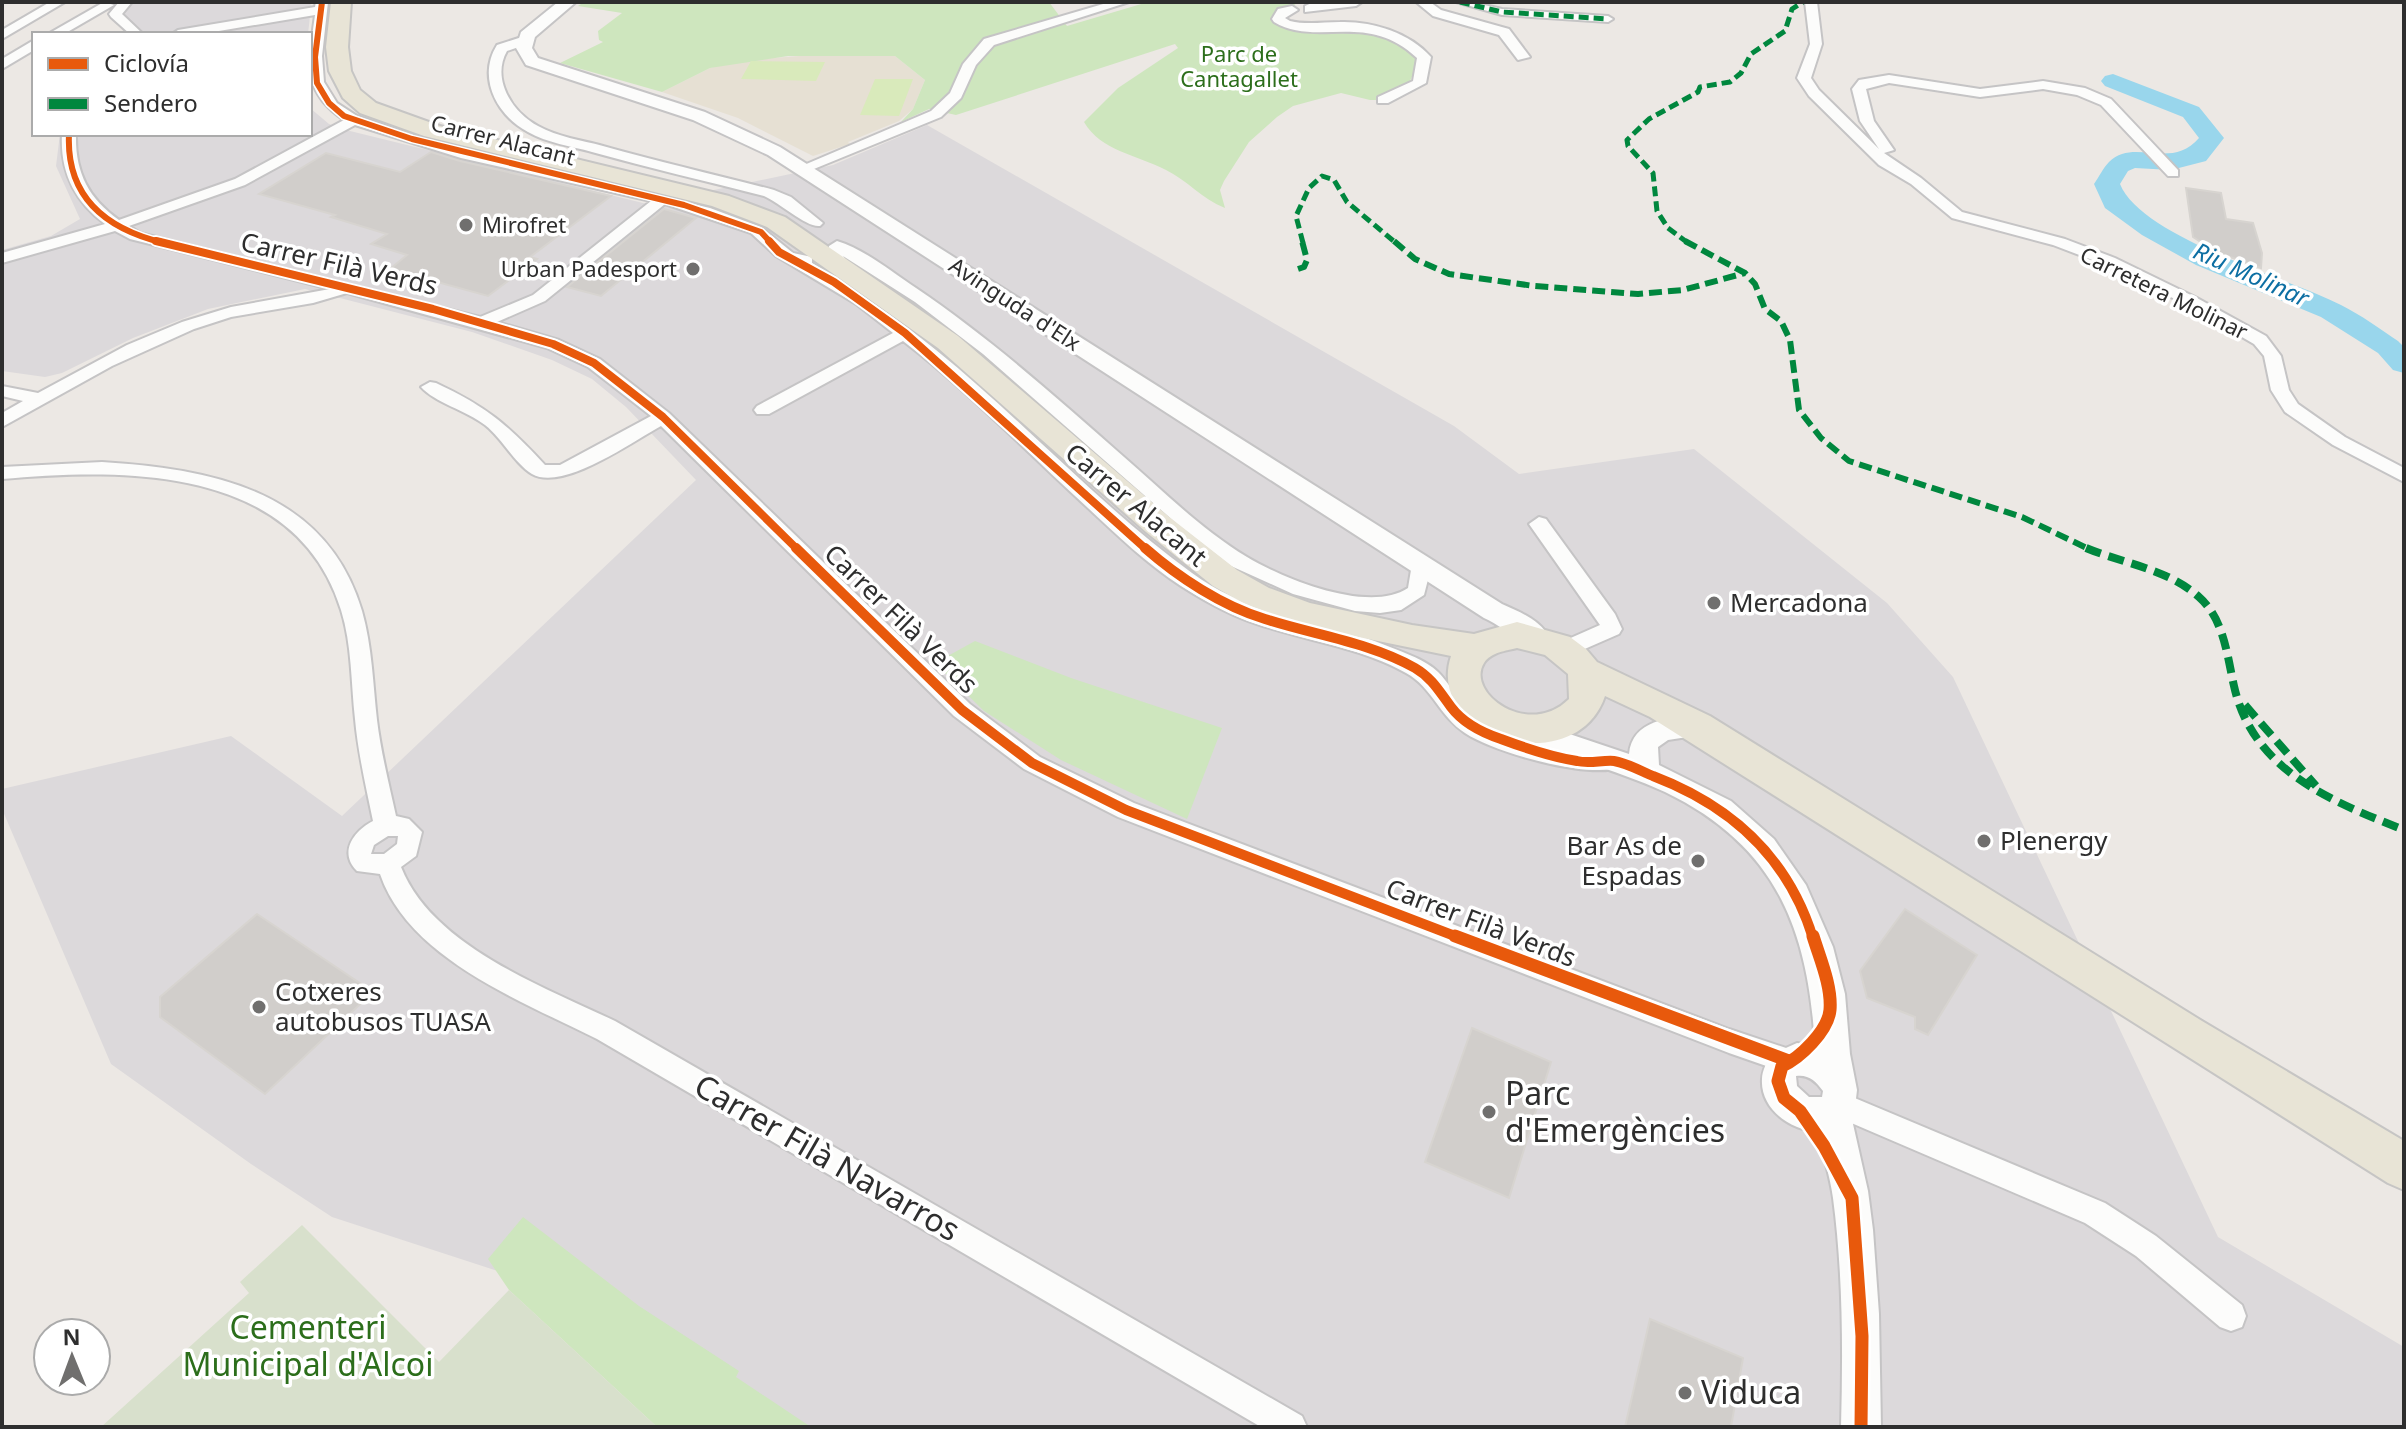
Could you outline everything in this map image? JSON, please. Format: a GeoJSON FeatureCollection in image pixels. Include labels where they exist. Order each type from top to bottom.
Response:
{"type":"FeatureCollection","features":[{"type":"Feature","properties":{"kind":"main road","name":"Carrer Alacant"},"geometry":{"type":"LineString","coordinates":[[335,4],[340,71],[353,96],[373,111],[432,131],[720,201],[776,228],[958,350],[1202,562],[1251,581],[1305,614],[1412,638],[1482,641]]}},
{"type":"Feature","properties":{"kind":"main road"},"geometry":{"type":"LineString","coordinates":[[1663,707],[1620,703],[1577,716],[1552,728],[1525,730],[1504,725],[1479,709],[1463,687],[1482,641],[1562,653],[1663,707],[1697,726],[2404,1167]]}},
{"type":"Feature","properties":{"kind":"main road"},"geometry":{"type":"LineString","coordinates":[[1562,653],[1588,697],[1577,716]]}},
{"type":"Feature","properties":{"kind":"street"},"geometry":{"type":"LineString","coordinates":[[568,2],[525,40],[502,48],[494,63],[507,105],[528,126],[550,136],[769,193],[786,200],[834,234],[822,257],[779,252],[776,228],[815,223]]}},
{"type":"Feature","properties":{"kind":"street"},"geometry":{"type":"LineString","coordinates":[[804,168],[936,114],[951,102],[970,64],[989,42],[1123,2]]}},
{"type":"Feature","properties":{"kind":"street"},"geometry":{"type":"LineString","coordinates":[[1356,2],[1314,6],[1309,9],[1318,16],[1304,22],[1287,18],[1287,13],[1292,10],[1282,12],[1278,19],[1289,25],[1354,26],[1415,48],[1424,57],[1424,72],[1419,83],[1383,100]]}},
{"type":"Feature","properties":{"kind":"street"},"geometry":{"type":"LineString","coordinates":[[1422,2],[1437,13],[1504,32],[1523,57]]}},
{"type":"Feature","properties":{"kind":"street"},"geometry":{"type":"LineString","coordinates":[[1460,2],[1502,12],[1608,19]]}},
{"type":"Feature","properties":{"kind":"street","name":"Carretera Molinar"},"geometry":{"type":"LineString","coordinates":[[1811,2],[1816,44],[1804,78],[1814,93],[1898,171],[1957,215],[2059,242],[2109,261],[2191,301],[2260,340],[2272,356],[2280,390],[2291,408],[2339,441],[2404,476]]}},
{"type":"Feature","properties":{"kind":"street"},"geometry":{"type":"LineString","coordinates":[[2,35],[28,19],[70,4],[118,3]]}},
{"type":"Feature","properties":{"kind":"street"},"geometry":{"type":"LineString","coordinates":[[58,32],[118,3]]}},
{"type":"Feature","properties":{"kind":"street"},"geometry":{"type":"LineString","coordinates":[[118,3],[115,14],[135,32]]}},
{"type":"Feature","properties":{"kind":"street"},"geometry":{"type":"LineString","coordinates":[[188,32],[335,4]]}},
{"type":"Feature","properties":{"kind":"street","name":"Carrer Alacant"},"geometry":{"type":"LineString","coordinates":[[335,4],[315,57],[317,83],[329,103],[353,121],[412,139],[662,199],[721,216],[761,232],[776,228]]}},
{"type":"Feature","properties":{"kind":"street","name":"Avinguda d'Elx"},"geometry":{"type":"LineString","coordinates":[[525,40],[525,52],[532,61],[699,116],[758,142],[804,168],[1422,564],[1482,641]]}},
{"type":"Feature","properties":{"kind":"street"},"geometry":{"type":"LineString","coordinates":[[2,65],[32,45]]}},
{"type":"Feature","properties":{"kind":"street"},"geometry":{"type":"LineString","coordinates":[[1898,171],[1902,168],[1899,160],[1881,145],[1867,121],[1859,89],[1864,83],[1889,79],[1986,93],[2043,85],[2072,89],[2106,102],[2164,166]]}},
{"type":"Feature","properties":{"kind":"street"},"geometry":{"type":"LineString","coordinates":[[2,258],[115,226],[240,182],[353,121]]}},
{"type":"Feature","properties":{"kind":"street","name":"Carrer Filà Verds"},"geometry":{"type":"LineString","coordinates":[[69,136],[68,158],[81,195],[115,226],[155,244],[480,323],[553,344],[594,363],[630,388],[663,417],[962,710],[1005,746],[1032,763],[1126,810],[1729,1041],[1788,1067]]}},
{"type":"Feature","properties":{"kind":"street"},"geometry":{"type":"LineString","coordinates":[[480,323],[539,298],[662,199]]}},
{"type":"Feature","properties":{"kind":"street","name":"Carrer Alacant"},"geometry":{"type":"LineString","coordinates":[[822,257],[834,282],[905,333],[1150,552],[1213,596],[1261,618],[1379,651],[1412,666],[1430,677],[1453,710],[1473,727],[1500,739],[1579,762],[1615,761]]}},
{"type":"Feature","properties":{"kind":"street"},"geometry":{"type":"LineString","coordinates":[[2,421],[136,348],[188,325],[345,288]]}},
{"type":"Feature","properties":{"kind":"street"},"geometry":{"type":"LineString","coordinates":[[763,410],[905,333]]}},
{"type":"Feature","properties":{"kind":"street"},"geometry":{"type":"LineString","coordinates":[[430,387],[474,408],[502,429],[538,469],[550,473],[564,471],[663,417]]}},
{"type":"Feature","properties":{"kind":"street"},"geometry":{"type":"LineString","coordinates":[[2,391],[41,399]]}},
{"type":"Feature","properties":{"kind":"street"},"geometry":{"type":"LineString","coordinates":[[2,473],[103,465],[180,474],[250,496],[275,509],[310,537],[337,571],[351,609],[368,739],[386,826]]}},
{"type":"Feature","properties":{"kind":"street"},"geometry":{"type":"LineString","coordinates":[[1539,524],[1608,619],[1612,629],[1562,653]]}},
{"type":"Feature","properties":{"kind":"street","name":"Carrer Alacant"},"geometry":{"type":"LineString","coordinates":[[1213,596],[1251,581],[1286,583],[1376,606],[1398,605],[1409,599],[1418,586],[1422,564]]}},
{"type":"Feature","properties":{"kind":"street"},"geometry":{"type":"LineString","coordinates":[[1577,716],[1615,761]]}},
{"type":"Feature","properties":{"kind":"street"},"geometry":{"type":"LineString","coordinates":[[1646,771],[1642,755],[1650,737],[1664,729],[1697,726]]}},
{"type":"Feature","properties":{"kind":"street"},"geometry":{"type":"LineString","coordinates":[[1525,730],[1646,771],[1720,808],[1772,857],[1796,893],[1806,915],[1826,978],[1830,1012],[1827,1102]]}},
{"type":"Feature","properties":{"kind":"street"},"geometry":{"type":"LineString","coordinates":[[386,826],[401,826],[410,832],[412,837],[408,849],[388,864],[365,864],[359,854],[370,834],[386,826]]}},
{"type":"Feature","properties":{"kind":"street","name":"Carrer Filà Navarros"},"geometry":{"type":"LineString","coordinates":[[388,864],[399,893],[409,907],[463,954],[510,982],[606,1030],[1291,1427]]}},
{"type":"Feature","properties":{"kind":"street"},"geometry":{"type":"LineString","coordinates":[[1830,1012],[1814,1040],[1788,1067],[1784,1098],[1827,1102],[2095,1213],[2146,1246],[2231,1316]]}},
{"type":"Feature","properties":{"kind":"street"},"geometry":{"type":"LineString","coordinates":[[1788,1067],[1820,1064],[1852,1198],[1862,1336],[1861,1427]]}},
{"type":"Feature","properties":{"kind":"shaded area"},"geometry":{"type":"Polygon","coordinates":[[[105,2],[310,2],[311,7],[308,32],[124,32],[105,2]]]}},
{"type":"Feature","properties":{"kind":"shaded area"},"geometry":{"type":"Polygon","coordinates":[[[826,54],[895,56],[925,80],[913,109],[899,121],[848,142],[850,144],[813,156],[738,118],[662,92],[710,68],[745,60],[826,54]]]}},
{"type":"Feature","properties":{"kind":"shaded area"},"geometry":{"type":"Polygon","coordinates":[[[312,110],[329,124],[350,131],[647,204],[833,165],[927,125],[1454,426],[1519,474],[1694,449],[1887,603],[1953,677],[2218,1237],[2404,1347],[2404,1427],[745,1427],[559,1291],[332,1217],[251,1164],[111,1064],[2,809],[2,789],[231,736],[342,816],[696,480],[626,407],[592,379],[552,360],[472,332],[305,289],[208,309],[133,338],[62,373],[45,377],[2,371],[2,250],[51,236],[80,219],[56,166],[60,136],[312,136],[312,110]]]}},
{"type":"Feature","properties":{"kind":"green space","name":"Parc de Cantagallet"},"geometry":{"type":"Polygon","coordinates":[[[584,2],[1049,2],[1067,26],[1148,2],[1298,2],[1282,15],[1285,21],[1339,25],[1376,32],[1393,38],[1419,60],[1408,86],[1383,100],[1341,93],[1293,106],[1277,117],[1249,142],[1224,181],[1220,190],[1225,208],[1166,170],[1100,140],[1084,122],[1118,88],[1178,48],[1175,44],[956,115],[929,109],[901,122],[913,109],[925,80],[895,56],[788,56],[710,68],[662,92],[560,63],[603,42],[599,40],[598,31],[622,13],[578,6],[584,2]]]}},
{"type":"Feature","properties":{"kind":"green space"},"geometry":{"type":"Polygon","coordinates":[[[751,61],[825,62],[816,81],[741,79],[751,61]]]}},
{"type":"Feature","properties":{"kind":"green space"},"geometry":{"type":"Polygon","coordinates":[[[875,79],[913,79],[899,116],[860,115],[875,79]]]}},
{"type":"Feature","properties":{"kind":"green space"},"geometry":{"type":"Polygon","coordinates":[[[975,641],[1071,678],[1222,728],[1187,819],[1061,760],[984,711],[935,663],[975,641]]]}},
{"type":"Feature","properties":{"kind":"green space"},"geometry":{"type":"Polygon","coordinates":[[[523,1217],[639,1306],[739,1371],[736,1377],[811,1427],[657,1427],[509,1290],[488,1259],[523,1217]]]}},
{"type":"Feature","properties":{"kind":"green space","name":"Cementeri Municipal d'Alcoi"},"geometry":{"type":"Polygon","coordinates":[[[302,1225],[439,1362],[509,1290],[657,1427],[101,1427],[249,1293],[240,1282],[302,1225]]]}},
{"type":"Feature","properties":{"kind":"building","name":"Mirofret"},"geometry":{"type":"Polygon","coordinates":[[[431,152],[611,196],[530,257],[537,259],[488,296],[390,269],[407,255],[371,244],[387,234],[331,217],[335,215],[259,194],[326,153],[400,172],[431,152]]]}},
{"type":"Feature","properties":{"kind":"building"},"geometry":{"type":"Polygon","coordinates":[[[2186,188],[2221,193],[2226,219],[2253,223],[2262,253],[2261,268],[2216,252],[2193,237],[2186,188]]]}},
{"type":"Feature","properties":{"kind":"building"},"geometry":{"type":"Polygon","coordinates":[[[664,209],[696,218],[601,296],[567,287],[664,209]]]}},
{"type":"Feature","properties":{"kind":"building"},"geometry":{"type":"Polygon","coordinates":[[[1905,909],[1977,955],[1928,1035],[1915,1029],[1915,1017],[1867,998],[1860,971],[1905,909]]]}},
{"type":"Feature","properties":{"kind":"building","name":"Cotxeres autobusos TUASA"},"geometry":{"type":"Polygon","coordinates":[[[257,914],[373,992],[265,1094],[160,1017],[160,997],[257,914]]]}},
{"type":"Feature","properties":{"kind":"building","name":"Parc d'Emergències"},"geometry":{"type":"Polygon","coordinates":[[[1472,1028],[1551,1062],[1509,1198],[1425,1162],[1472,1028]]]}},
{"type":"Feature","properties":{"kind":"building","name":"Viduca"},"geometry":{"type":"Polygon","coordinates":[[[1650,1319],[1743,1358],[1731,1427],[1625,1427],[1650,1319]]]}},
{"type":"Feature","properties":{"kind":"waterway","name":"Riu Molinar"},"geometry":{"type":"LineString","coordinates":[[2113,81],[2191,112],[2212,138],[2197,156],[2171,162],[2131,160],[2119,166],[2107,184],[2114,202],[2151,229],[2206,259],[2331,311],[2388,347],[2404,364]]}},
{"type":"Feature","properties":{"kind":"marked path"},"geometry":{"type":"LineString","coordinates":[[1460,2],[1502,12],[1608,19]]}},
{"type":"Feature","properties":{"kind":"marked path"},"geometry":{"type":"LineString","coordinates":[[1803,2],[1792,9],[1785,31],[1751,54],[1741,73],[1730,82],[1700,87],[1698,92],[1649,119],[1627,140],[1628,146],[1653,173],[1657,211],[1668,228],[1693,247],[1745,273],[1755,284],[1765,309],[1781,321],[1790,340],[1799,410],[1821,438],[1849,461],[2022,517],[2089,549],[2187,588],[2216,618],[2226,645],[2238,702],[2248,728],[2263,750],[2282,769],[2304,784],[2354,810],[2404,830]]}},
{"type":"Feature","properties":{"kind":"marked path"},"geometry":{"type":"LineString","coordinates":[[1298,269],[1304,267],[1307,260],[1296,216],[1309,188],[1322,176],[1334,180],[1347,202],[1415,259],[1449,274],[1534,286],[1638,294],[1683,290],[1745,273]]}},
{"type":"Feature","properties":{"kind":"marked path"},"geometry":{"type":"LineString","coordinates":[[2245,705],[2316,786]]}},
{"type":"Feature","properties":{"kind":"cycle path"},"geometry":{"type":"LineString","coordinates":[[322,2],[315,57],[317,83],[329,103],[344,116],[412,139],[684,205],[761,232],[779,252],[834,282],[905,333],[1150,552],[1213,596],[1261,618],[1379,651],[1430,677],[1453,710],[1473,727],[1500,739],[1579,762],[1615,761],[1672,783],[1720,808],[1755,838],[1786,877],[1806,915],[1826,978],[1830,1012],[1814,1040],[1798,1059],[1782,1066],[1778,1081],[1784,1098],[1800,1111],[1824,1146],[1852,1198],[1862,1336],[1861,1427]]}},
{"type":"Feature","properties":{"kind":"cycle path"},"geometry":{"type":"LineString","coordinates":[[69,136],[71,168],[84,196],[106,218],[135,236],[433,309],[553,344],[594,363],[663,417],[962,710],[1032,763],[1126,810],[1729,1041],[1789,1061]]}},
{"type":"Feature","properties":{"kind":"place","name":"Mirofret"},"geometry":{"type":"Point","coordinates":[466,225]}},
{"type":"Feature","properties":{"kind":"place","name":"Urban Padesport"},"geometry":{"type":"Point","coordinates":[693,269]}},
{"type":"Feature","properties":{"kind":"place","name":"Mercadona"},"geometry":{"type":"Point","coordinates":[1714,603]}},
{"type":"Feature","properties":{"kind":"place","name":"Plenergy"},"geometry":{"type":"Point","coordinates":[1984,841]}},
{"type":"Feature","properties":{"kind":"place","name":"Bar As de Espadas"},"geometry":{"type":"Point","coordinates":[1698,861]}},
{"type":"Feature","properties":{"kind":"place","name":"Cotxeres autobusos TUASA"},"geometry":{"type":"Point","coordinates":[259,1007]}},
{"type":"Feature","properties":{"kind":"place","name":"Parc d'Emergències"},"geometry":{"type":"Point","coordinates":[1489,1112]}},
{"type":"Feature","properties":{"kind":"place","name":"Viduca"},"geometry":{"type":"Point","coordinates":[1685,1393]}}]}
